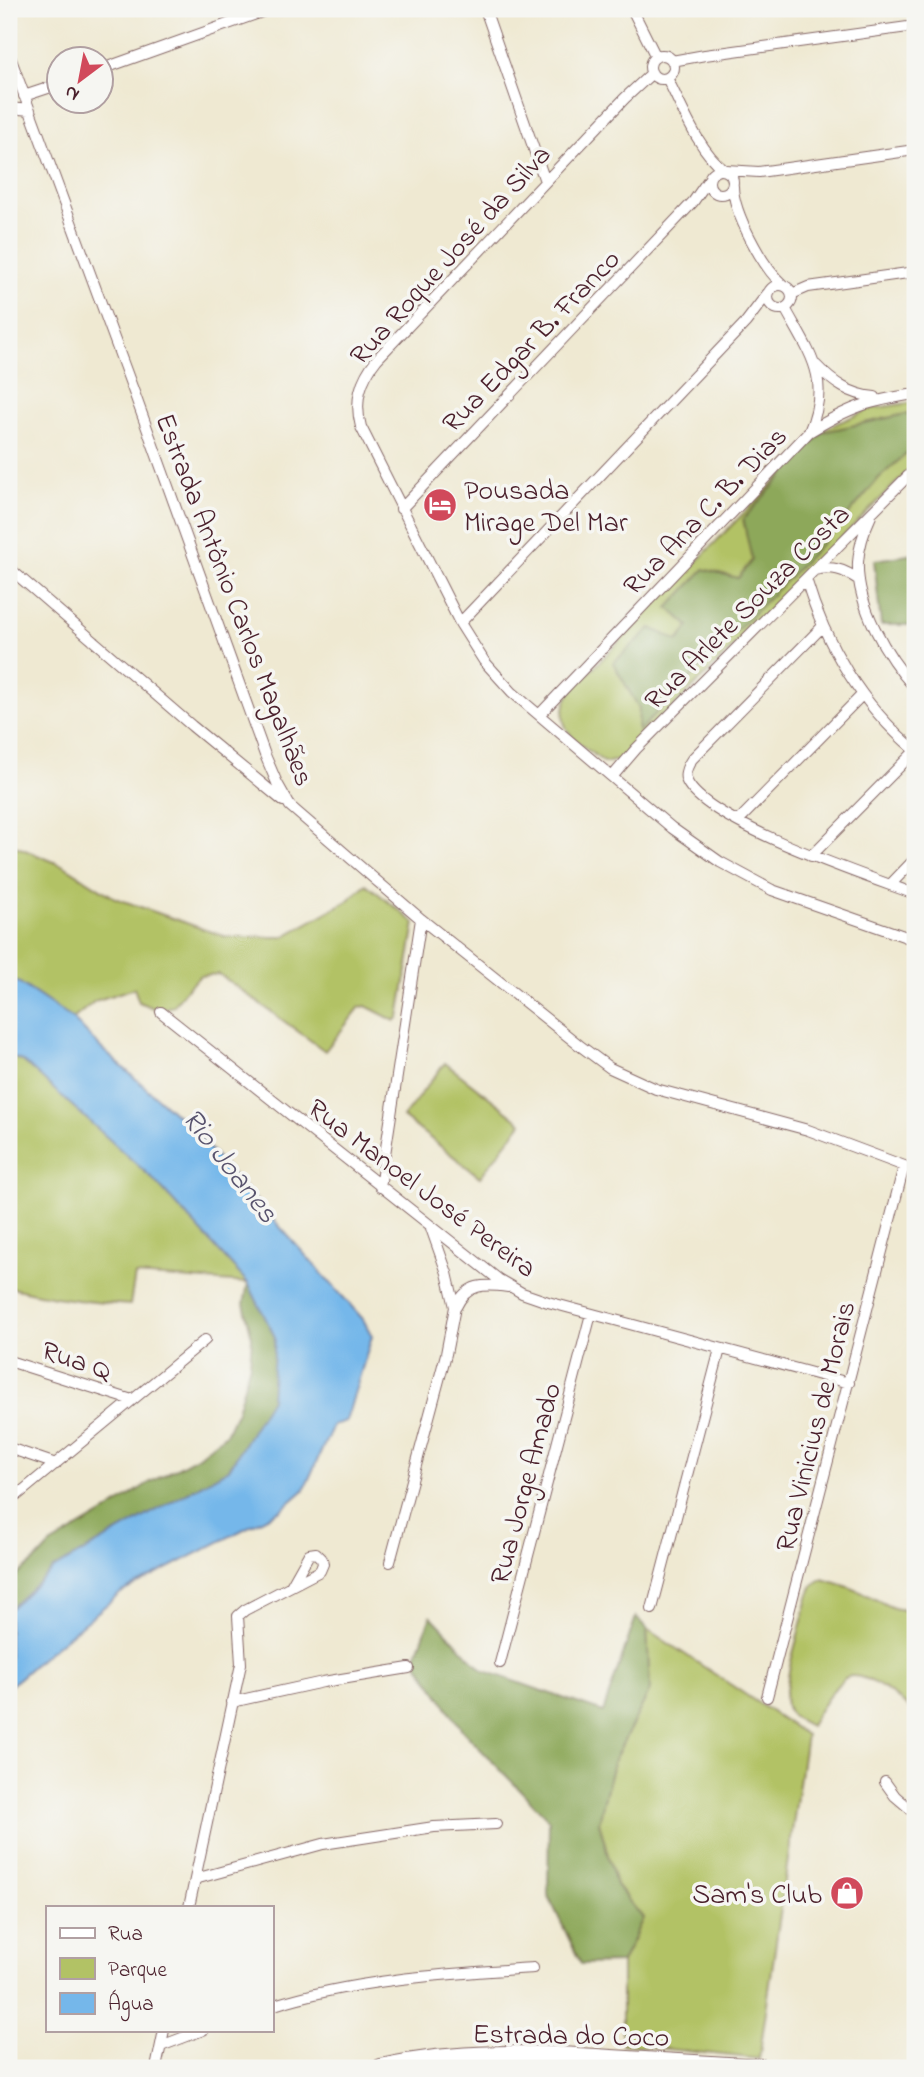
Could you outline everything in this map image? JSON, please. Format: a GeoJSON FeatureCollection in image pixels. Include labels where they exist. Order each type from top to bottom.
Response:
{"type":"FeatureCollection","features":[{"type":"Feature","properties":{"kind":"highway","name":"Estrada do Coco"},"geometry":{"type":"LineString","coordinates":[[381,2068],[429,2060],[503,2054],[761,2068]]}},
{"type":"Feature","properties":{"kind":"street"},"geometry":{"type":"LineString","coordinates":[[116,64],[270,9]]}},
{"type":"Feature","properties":{"kind":"street"},"geometry":{"type":"LineString","coordinates":[[485,9],[545,181]]}},
{"type":"Feature","properties":{"kind":"street"},"geometry":{"type":"LineString","coordinates":[[632,9],[656,57]]}},
{"type":"Feature","properties":{"kind":"street"},"geometry":{"type":"LineString","coordinates":[[667,78],[658,78],[652,72],[652,62],[656,57],[663,56],[672,61],[915,26]]}},
{"type":"Feature","properties":{"kind":"street","name":"Estrada Antônio Carlos Magalhães"},"geometry":{"type":"LineString","coordinates":[[9,54],[265,755],[290,806],[419,917],[587,1051],[626,1077],[656,1089],[808,1130],[915,1170]]}},
{"type":"Feature","properties":{"kind":"street"},"geometry":{"type":"LineString","coordinates":[[667,78],[674,69],[672,61]]}},
{"type":"Feature","properties":{"kind":"street","name":"Rua Roque José da Silva"},"geometry":{"type":"LineString","coordinates":[[652,72],[625,97],[377,359],[362,382],[358,406],[361,427],[460,623],[484,661],[539,715],[695,846],[745,876],[799,900],[915,940]]}},
{"type":"Feature","properties":{"kind":"street"},"geometry":{"type":"LineString","coordinates":[[667,78],[702,144],[712,159],[732,177],[734,200],[759,253],[771,273],[792,294],[791,302],[761,313],[746,322]]}},
{"type":"Feature","properties":{"kind":"street"},"geometry":{"type":"LineString","coordinates":[[24,96],[46,88]]}},
{"type":"Feature","properties":{"kind":"street"},"geometry":{"type":"LineString","coordinates":[[9,108],[30,110]]}},
{"type":"Feature","properties":{"kind":"street"},"geometry":{"type":"LineString","coordinates":[[702,144],[710,188],[730,202],[742,220]]}},
{"type":"Feature","properties":{"kind":"street"},"geometry":{"type":"LineString","coordinates":[[709,178],[717,170],[759,172],[915,149]]}},
{"type":"Feature","properties":{"kind":"street","name":"Rua Edgar B. Franco"},"geometry":{"type":"LineString","coordinates":[[401,509],[693,202],[709,178]]}},
{"type":"Feature","properties":{"kind":"street"},"geometry":{"type":"LineString","coordinates":[[718,194],[730,191],[733,186]]}},
{"type":"Feature","properties":{"kind":"street","name":"Rua Edgar B. Franco"},"geometry":{"type":"LineString","coordinates":[[693,202],[718,194]]}},
{"type":"Feature","properties":{"kind":"street"},"geometry":{"type":"LineString","coordinates":[[759,253],[766,275],[769,302],[780,308]]}},
{"type":"Feature","properties":{"kind":"street"},"geometry":{"type":"LineString","coordinates":[[792,294],[808,287],[915,272]]}},
{"type":"Feature","properties":{"kind":"street"},"geometry":{"type":"LineString","coordinates":[[460,623],[746,322],[769,292],[775,286],[783,285]]}},
{"type":"Feature","properties":{"kind":"street","name":"Rua Ana C. B. Dias"},"geometry":{"type":"LineString","coordinates":[[539,715],[810,432],[820,395],[816,364],[780,308]]}},
{"type":"Feature","properties":{"kind":"street"},"geometry":{"type":"LineString","coordinates":[[816,364],[825,375],[846,390],[868,397],[886,398]]}},
{"type":"Feature","properties":{"kind":"street"},"geometry":{"type":"LineString","coordinates":[[810,432],[852,408],[886,398],[915,394]]}},
{"type":"Feature","properties":{"kind":"street","name":"Rua Arlete Souza Costa"},"geometry":{"type":"LineString","coordinates":[[611,778],[636,749],[915,469]]}},
{"type":"Feature","properties":{"kind":"street"},"geometry":{"type":"LineString","coordinates":[[874,509],[859,550],[859,580],[868,611],[886,649],[915,688]]}},
{"type":"Feature","properties":{"kind":"street"},"geometry":{"type":"LineString","coordinates":[[9,568],[290,806]]}},
{"type":"Feature","properties":{"kind":"street"},"geometry":{"type":"LineString","coordinates":[[814,570],[843,569],[859,580]]}},
{"type":"Feature","properties":{"kind":"street"},"geometry":{"type":"LineString","coordinates":[[806,579],[823,626],[862,695],[885,722],[915,750],[811,856]]}},
{"type":"Feature","properties":{"kind":"street"},"geometry":{"type":"LineString","coordinates":[[823,626],[688,765],[686,779],[697,794],[738,821],[790,848],[915,894]]}},
{"type":"Feature","properties":{"kind":"street"},"geometry":{"type":"LineString","coordinates":[[738,821],[862,695]]}},
{"type":"Feature","properties":{"kind":"street"},"geometry":{"type":"LineString","coordinates":[[244,769],[256,766],[265,755]]}},
{"type":"Feature","properties":{"kind":"street"},"geometry":{"type":"LineString","coordinates":[[891,885],[915,859]]}},
{"type":"Feature","properties":{"kind":"street"},"geometry":{"type":"LineString","coordinates":[[380,1187],[419,917]]}},
{"type":"Feature","properties":{"kind":"street","name":"Rua Manoel José Pereira"},"geometry":{"type":"LineString","coordinates":[[161,1013],[512,1288],[535,1299],[849,1382]]}},
{"type":"Feature","properties":{"kind":"street","name":"Rua Vinicius de Morais"},"geometry":{"type":"LineString","coordinates":[[766,1697],[904,1166]]}},
{"type":"Feature","properties":{"kind":"street"},"geometry":{"type":"LineString","coordinates":[[430,1226],[447,1273],[455,1307]]}},
{"type":"Feature","properties":{"kind":"street"},"geometry":{"type":"LineString","coordinates":[[390,1562],[446,1354],[455,1307],[464,1293],[475,1287],[512,1288]]}},
{"type":"Feature","properties":{"kind":"street","name":"Rua Jorge Amado"},"geometry":{"type":"LineString","coordinates":[[500,1664],[591,1314]]}},
{"type":"Feature","properties":{"kind":"street"},"geometry":{"type":"LineString","coordinates":[[9,1502],[205,1340]]}},
{"type":"Feature","properties":{"kind":"street"},"geometry":{"type":"LineString","coordinates":[[652,1609],[720,1349]]}},
{"type":"Feature","properties":{"kind":"street","name":"Rua Q"},"geometry":{"type":"LineString","coordinates":[[9,1361],[132,1400]]}},
{"type":"Feature","properties":{"kind":"street"},"geometry":{"type":"LineString","coordinates":[[9,1448],[56,1464]]}},
{"type":"Feature","properties":{"kind":"street"},"geometry":{"type":"LineString","coordinates":[[189,1906],[241,1664],[237,1616],[291,1586]]}},
{"type":"Feature","properties":{"kind":"street"},"geometry":{"type":"LineString","coordinates":[[232,1702],[323,1682],[410,1668]]}},
{"type":"Feature","properties":{"kind":"street"},"geometry":{"type":"LineString","coordinates":[[885,1782],[895,1796],[915,1813]]}},
{"type":"Feature","properties":{"kind":"street"},"geometry":{"type":"LineString","coordinates":[[195,1879],[323,1844],[434,1827],[496,1824]]}},
{"type":"Feature","properties":{"kind":"street"},"geometry":{"type":"LineString","coordinates":[[273,2006],[344,1988],[396,1979],[533,1968]]}},
{"type":"Feature","properties":{"kind":"street"},"geometry":{"type":"LineString","coordinates":[[156,2068],[164,2032]]}},
{"type":"Feature","properties":{"kind":"street"},"geometry":{"type":"LineString","coordinates":[[161,2046],[198,2032]]}},
{"type":"Feature","properties":{"kind":"green space"},"geometry":{"type":"Polygon","coordinates":[[[915,402],[915,464],[622,759],[605,763],[577,741],[565,725],[563,715],[571,691],[826,428],[870,409],[915,402]]]}},
{"type":"Feature","properties":{"kind":"green space"},"geometry":{"type":"Polygon","coordinates":[[[915,412],[915,446],[879,478],[839,526],[638,732],[639,708],[613,663],[651,628],[678,641],[689,626],[668,608],[704,569],[738,578],[752,560],[743,519],[823,432],[915,412]]]}},
{"type":"Feature","properties":{"kind":"green space"},"geometry":{"type":"Polygon","coordinates":[[[915,554],[915,625],[881,625],[874,560],[915,554]]]}},
{"type":"Feature","properties":{"kind":"green space"},"geometry":{"type":"Polygon","coordinates":[[[9,836],[15,846],[64,866],[115,898],[226,937],[283,937],[347,901],[366,884],[415,923],[399,1017],[395,1021],[366,1006],[360,1007],[325,1051],[219,974],[200,976],[173,1006],[158,1010],[139,1002],[134,988],[95,1001],[73,1019],[9,978],[9,836]]]}},
{"type":"Feature","properties":{"kind":"green space"},"geometry":{"type":"Polygon","coordinates":[[[9,1056],[23,1061],[153,1179],[248,1283],[135,1275],[130,1305],[69,1299],[9,1287],[9,1056]]]}},
{"type":"Feature","properties":{"kind":"green space"},"geometry":{"type":"Polygon","coordinates":[[[445,1063],[522,1123],[480,1177],[403,1117],[445,1063]]]}},
{"type":"Feature","properties":{"kind":"green space"},"geometry":{"type":"Polygon","coordinates":[[[248,1283],[275,1336],[272,1399],[229,1469],[53,1569],[9,1610],[9,1582],[50,1545],[147,1484],[197,1457],[226,1434],[237,1411],[250,1364],[252,1337],[244,1304],[248,1283]]]}},
{"type":"Feature","properties":{"kind":"green space"},"geometry":{"type":"Polygon","coordinates":[[[822,1579],[852,1588],[895,1608],[915,1610],[915,1713],[883,1688],[855,1676],[847,1677],[838,1685],[810,1726],[791,1716],[786,1707],[785,1696],[790,1665],[809,1594],[813,1585],[822,1579]]]}},
{"type":"Feature","properties":{"kind":"green space"},"geometry":{"type":"Polygon","coordinates":[[[431,1616],[482,1670],[603,1712],[636,1617],[647,1629],[650,1690],[613,1762],[599,1822],[616,1885],[643,1918],[622,1963],[581,1964],[548,1895],[549,1820],[463,1731],[415,1659],[431,1616]]]}},
{"type":"Feature","properties":{"kind":"green space"},"geometry":{"type":"Polygon","coordinates":[[[647,1629],[806,1735],[759,2059],[622,2044],[622,1963],[643,1918],[616,1885],[599,1822],[613,1762],[650,1690],[647,1629]]]}},
{"type":"Feature","properties":{"kind":"water"},"geometry":{"type":"Polygon","coordinates":[[[9,978],[73,1019],[102,1049],[188,1125],[363,1319],[372,1336],[346,1421],[333,1425],[304,1490],[281,1510],[122,1592],[9,1687],[9,1610],[53,1569],[229,1469],[271,1399],[275,1337],[248,1283],[153,1179],[23,1061],[9,1056],[9,978]]]}},
{"type":"Feature","properties":{"kind":"place","name":"Pousada Mirage Del Mar"},"geometry":{"type":"Point","coordinates":[440,505]}},
{"type":"Feature","properties":{"kind":"place","name":"Sam's Club"},"geometry":{"type":"Point","coordinates":[847,1893]}},
{"type":"Feature","properties":{"kind":"water label","name":"Rio Joanes"},"geometry":{"type":"Point","coordinates":[231,1165]}}]}
